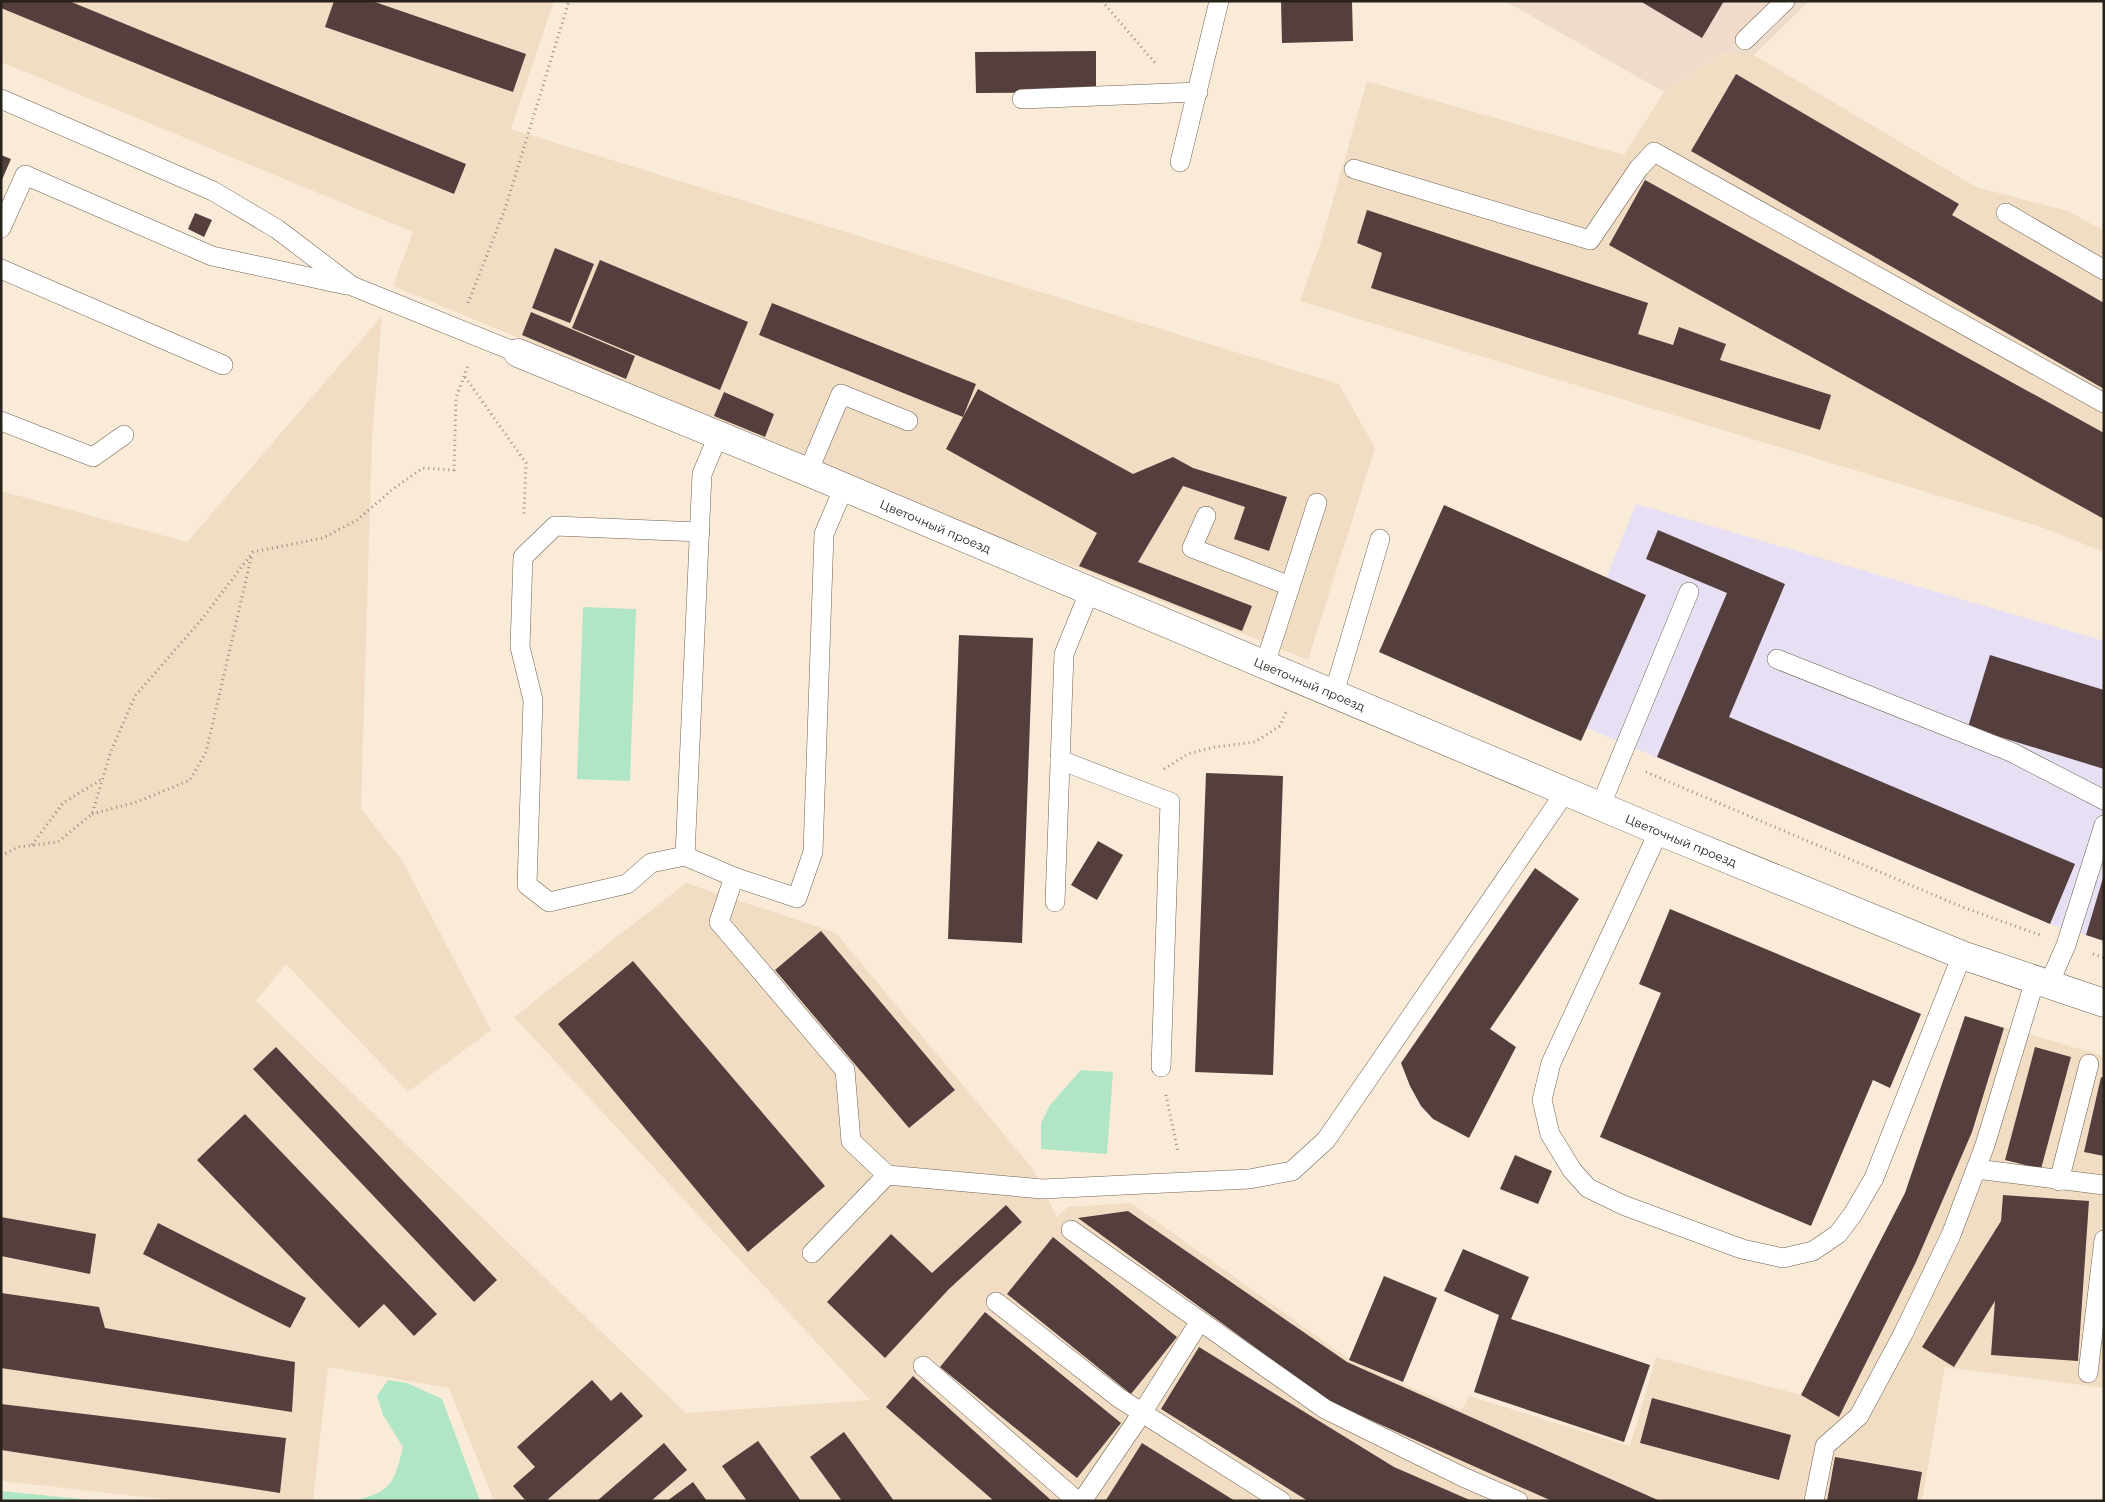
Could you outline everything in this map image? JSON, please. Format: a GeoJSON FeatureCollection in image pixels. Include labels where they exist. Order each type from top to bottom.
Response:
{"type":"FeatureCollection","features":[{"type":"Feature","properties":{"kind":"street","name":"Цветочный проезд"},"geometry":{"type":"LineString","coordinates":[[518,353],[1090,590],[1659,831],[1962,955],[2104,1003]]}},
{"type":"Feature","properties":{"kind":"lane"},"geometry":{"type":"LineString","coordinates":[[1180,162],[1219,1]]}},
{"type":"Feature","properties":{"kind":"lane"},"geometry":{"type":"LineString","coordinates":[[1745,40],[1785,1]]}},
{"type":"Feature","properties":{"kind":"lane"},"geometry":{"type":"LineString","coordinates":[[1022,99],[1198,92]]}},
{"type":"Feature","properties":{"kind":"lane"},"geometry":{"type":"LineString","coordinates":[[1,99],[213,191],[277,229],[352,286]]}},
{"type":"Feature","properties":{"kind":"lane"},"geometry":{"type":"LineString","coordinates":[[1354,169],[1590,240],[1639,168],[1654,152],[2104,403]]}},
{"type":"Feature","properties":{"kind":"lane"},"geometry":{"type":"LineString","coordinates":[[1,228],[25,175],[212,256],[352,286],[518,353]]}},
{"type":"Feature","properties":{"kind":"lane"},"geometry":{"type":"LineString","coordinates":[[2006,213],[2104,270]]}},
{"type":"Feature","properties":{"kind":"lane"},"geometry":{"type":"LineString","coordinates":[[1,269],[223,365]]}},
{"type":"Feature","properties":{"kind":"lane"},"geometry":{"type":"LineString","coordinates":[[808,472],[841,394],[908,422]]}},
{"type":"Feature","properties":{"kind":"lane"},"geometry":{"type":"LineString","coordinates":[[1,421],[93,457],[124,435]]}},
{"type":"Feature","properties":{"kind":"lane"},"geometry":{"type":"LineString","coordinates":[[685,856],[702,474],[718,436]]}},
{"type":"Feature","properties":{"kind":"lane"},"geometry":{"type":"LineString","coordinates":[[700,532],[555,526],[523,556],[520,647],[533,700],[527,885],[549,902],[627,884],[651,863],[685,856],[734,877],[797,898],[813,852],[824,534],[844,487]]}},
{"type":"Feature","properties":{"kind":"lane"},"geometry":{"type":"LineString","coordinates":[[1265,664],[1317,503]]}},
{"type":"Feature","properties":{"kind":"lane"},"geometry":{"type":"LineString","coordinates":[[1206,516],[1192,548],[1290,586]]}},
{"type":"Feature","properties":{"kind":"lane"},"geometry":{"type":"LineString","coordinates":[[1334,693],[1380,539]]}},
{"type":"Feature","properties":{"kind":"lane"},"geometry":{"type":"LineString","coordinates":[[1055,902],[1064,654],[1090,590]]}},
{"type":"Feature","properties":{"kind":"lane"},"geometry":{"type":"LineString","coordinates":[[1600,806],[1689,592]]}},
{"type":"Feature","properties":{"kind":"lane"},"geometry":{"type":"LineString","coordinates":[[1777,659],[2011,752],[2104,800]]}},
{"type":"Feature","properties":{"kind":"lane"},"geometry":{"type":"LineString","coordinates":[[1060,760],[1170,802],[1161,1067]]}},
{"type":"Feature","properties":{"kind":"lane"},"geometry":{"type":"LineString","coordinates":[[734,877],[719,922],[845,1070],[851,1140],[887,1175],[1042,1189],[1249,1179],[1292,1172],[1326,1140],[1566,791]]}},
{"type":"Feature","properties":{"kind":"lane"},"geometry":{"type":"LineString","coordinates":[[1814,1501],[1825,1446],[1860,1416],[1903,1334],[1951,1235],[1985,1145],[2042,982],[2066,945],[2104,825]]}},
{"type":"Feature","properties":{"kind":"lane"},"geometry":{"type":"LineString","coordinates":[[1659,831],[1551,1064],[1542,1100],[1550,1134],[1572,1170],[1588,1188],[1623,1205],[1742,1249],[1783,1258],[1813,1251],[1838,1234],[1853,1214],[1874,1178],[1962,955]]}},
{"type":"Feature","properties":{"kind":"lane"},"geometry":{"type":"LineString","coordinates":[[2059,1181],[2089,1064]]}},
{"type":"Feature","properties":{"kind":"lane"},"geometry":{"type":"LineString","coordinates":[[1976,1169],[2104,1186]]}},
{"type":"Feature","properties":{"kind":"lane"},"geometry":{"type":"LineString","coordinates":[[812,1252],[887,1175]]}},
{"type":"Feature","properties":{"kind":"lane"},"geometry":{"type":"LineString","coordinates":[[1071,1230],[1324,1409],[1463,1477],[1518,1501]]}},
{"type":"Feature","properties":{"kind":"lane"},"geometry":{"type":"LineString","coordinates":[[2088,1373],[2104,1240]]}},
{"type":"Feature","properties":{"kind":"lane"},"geometry":{"type":"LineString","coordinates":[[996,1302],[1119,1398],[1281,1501]]}},
{"type":"Feature","properties":{"kind":"lane"},"geometry":{"type":"LineString","coordinates":[[1082,1501],[1142,1413],[1200,1321]]}},
{"type":"Feature","properties":{"kind":"lane"},"geometry":{"type":"LineString","coordinates":[[923,1366],[1077,1501]]}},
{"type":"Feature","properties":{"kind":"path"},"geometry":{"type":"LineString","coordinates":[[456,328],[505,209],[569,1]]}},
{"type":"Feature","properties":{"kind":"path"},"geometry":{"type":"LineString","coordinates":[[1102,1],[1178,93]]}},
{"type":"Feature","properties":{"kind":"path"},"geometry":{"type":"LineString","coordinates":[[92,814],[111,751],[135,696],[202,619],[253,552],[323,538],[356,520],[393,489],[423,468],[454,470],[456,398],[470,359]]}},
{"type":"Feature","properties":{"kind":"path"},"geometry":{"type":"LineString","coordinates":[[464,376],[526,463],[523,556]]}},
{"type":"Feature","properties":{"kind":"path"},"geometry":{"type":"LineString","coordinates":[[1,856],[18,847],[58,842],[92,814],[136,802],[190,780],[206,752],[253,552]]}},
{"type":"Feature","properties":{"kind":"path"},"geometry":{"type":"LineString","coordinates":[[1148,793],[1165,767],[1188,754],[1215,747],[1255,742],[1280,726],[1291,703]]}},
{"type":"Feature","properties":{"kind":"path"},"geometry":{"type":"LineString","coordinates":[[1618,760],[1962,907],[2104,958]]}},
{"type":"Feature","properties":{"kind":"path"},"geometry":{"type":"LineString","coordinates":[[32,845],[63,803],[103,779]]}},
{"type":"Feature","properties":{"kind":"path"},"geometry":{"type":"LineString","coordinates":[[1161,1067],[1184,1182]]}},
{"type":"Feature","properties":{"kind":"shaded area"},"geometry":{"type":"Polygon","coordinates":[[[1,1],[554,1],[511,129],[1339,384],[1375,448],[1308,660],[988,532],[393,286],[413,232],[1,62],[1,1]]]}},
{"type":"Feature","properties":{"kind":"shaded area"},"geometry":{"type":"Polygon","coordinates":[[[1505,1],[1809,1],[1754,55],[1724,52],[1664,92],[1505,1]]]}},
{"type":"Feature","properties":{"kind":"shaded area"},"geometry":{"type":"Polygon","coordinates":[[[1725,52],[1754,55],[1976,187],[2068,211],[2104,231],[2104,552],[2041,527],[1300,301],[1321,242],[1367,81],[1624,155],[1664,92],[1725,52]]]}},
{"type":"Feature","properties":{"kind":"shaded area"},"geometry":{"type":"Polygon","coordinates":[[[382,316],[372,439],[361,808],[403,862],[491,1030],[408,1092],[286,964],[256,1001],[686,1413],[870,1400],[514,1017],[686,883],[836,933],[1032,1168],[1057,1217],[1068,1207],[1131,1203],[1350,1360],[1462,1410],[1469,1396],[1630,1446],[1656,1357],[1801,1395],[1905,1193],[1965,1016],[2104,1056],[2104,1388],[1945,1367],[1922,1501],[494,1501],[449,1388],[328,1367],[313,1501],[180,1501],[1,1481],[1,491],[187,542],[382,316]]]}},
{"type":"Feature","properties":{"kind":"shaded area"},"geometry":{"type":"Polygon","coordinates":[[[1636,504],[2104,641],[2104,941],[2050,924],[1587,728],[1645,595],[1606,578],[1636,504]]]}},
{"type":"Feature","properties":{"kind":"green space"},"geometry":{"type":"Polygon","coordinates":[[[583,607],[636,609],[630,781],[577,779],[583,607]]]}},
{"type":"Feature","properties":{"kind":"green space"},"geometry":{"type":"Polygon","coordinates":[[[1081,1070],[1113,1072],[1107,1154],[1041,1149],[1041,1123],[1050,1105],[1081,1070]]]}},
{"type":"Feature","properties":{"kind":"green space"},"geometry":{"type":"Polygon","coordinates":[[[388,1380],[407,1383],[442,1399],[480,1501],[353,1501],[376,1494],[389,1485],[400,1460],[403,1447],[383,1415],[377,1396],[388,1380]]]}},
{"type":"Feature","properties":{"kind":"green space"},"geometry":{"type":"Polygon","coordinates":[[[1,1491],[101,1501],[1,1501],[1,1491]]]}},
{"type":"Feature","properties":{"kind":"building"},"geometry":{"type":"Polygon","coordinates":[[[1,1],[69,1],[466,164],[454,194],[1,8],[1,1]]]}},
{"type":"Feature","properties":{"kind":"building"},"geometry":{"type":"Polygon","coordinates":[[[334,1],[372,1],[526,54],[513,92],[325,27],[334,1]]]}},
{"type":"Feature","properties":{"kind":"building"},"geometry":{"type":"Polygon","coordinates":[[[1281,1],[1352,1],[1353,41],[1282,43],[1281,1]]]}},
{"type":"Feature","properties":{"kind":"building"},"geometry":{"type":"Polygon","coordinates":[[[1640,1],[1724,1],[1702,38],[1640,1]]]}},
{"type":"Feature","properties":{"kind":"building"},"geometry":{"type":"Polygon","coordinates":[[[1096,51],[1096,92],[976,93],[975,52],[1096,51]]]}},
{"type":"Feature","properties":{"kind":"building"},"geometry":{"type":"Polygon","coordinates":[[[1736,74],[1959,204],[1952,215],[2104,303],[2104,389],[1691,151],[1736,74]]]}},
{"type":"Feature","properties":{"kind":"building"},"geometry":{"type":"Polygon","coordinates":[[[1,155],[11,159],[1,182],[1,155]]]}},
{"type":"Feature","properties":{"kind":"building"},"geometry":{"type":"Polygon","coordinates":[[[1645,180],[2104,433],[2104,519],[1609,245],[1645,180]]]}},
{"type":"Feature","properties":{"kind":"building"},"geometry":{"type":"Polygon","coordinates":[[[1367,210],[1648,303],[1638,334],[1673,345],[1679,327],[1726,344],[1720,360],[1831,395],[1820,430],[1371,288],[1382,253],[1357,243],[1367,210]]]}},
{"type":"Feature","properties":{"kind":"building"},"geometry":{"type":"Polygon","coordinates":[[[195,213],[212,220],[204,237],[188,229],[195,213]]]}},
{"type":"Feature","properties":{"kind":"building"},"geometry":{"type":"Polygon","coordinates":[[[555,248],[594,264],[570,323],[532,308],[555,248]]]}},
{"type":"Feature","properties":{"kind":"building"},"geometry":{"type":"Polygon","coordinates":[[[600,260],[748,322],[720,390],[572,328],[600,260]]]}},
{"type":"Feature","properties":{"kind":"building"},"geometry":{"type":"Polygon","coordinates":[[[772,303],[976,384],[963,417],[759,335],[772,303]]]}},
{"type":"Feature","properties":{"kind":"building"},"geometry":{"type":"Polygon","coordinates":[[[531,312],[635,356],[626,379],[522,335],[531,312]]]}},
{"type":"Feature","properties":{"kind":"building"},"geometry":{"type":"Polygon","coordinates":[[[978,389],[1133,474],[1173,457],[1193,468],[1287,497],[1269,551],[1234,539],[1245,507],[1183,486],[1138,562],[1252,606],[1242,631],[1079,566],[1097,533],[946,449],[978,389]]]}},
{"type":"Feature","properties":{"kind":"building"},"geometry":{"type":"Polygon","coordinates":[[[724,392],[774,414],[765,437],[714,416],[724,392]]]}},
{"type":"Feature","properties":{"kind":"building"},"geometry":{"type":"Polygon","coordinates":[[[1444,505],[1646,595],[1581,741],[1379,652],[1444,505]]]}},
{"type":"Feature","properties":{"kind":"building"},"geometry":{"type":"Polygon","coordinates":[[[1658,530],[1785,584],[1729,717],[2075,864],[2050,924],[1657,757],[1727,593],[1646,559],[1658,530]]]}},
{"type":"Feature","properties":{"kind":"building"},"geometry":{"type":"Polygon","coordinates":[[[959,635],[1033,638],[1022,943],[948,939],[959,635]]]}},
{"type":"Feature","properties":{"kind":"building"},"geometry":{"type":"Polygon","coordinates":[[[1990,655],[2104,690],[2104,769],[1968,727],[1990,655]]]}},
{"type":"Feature","properties":{"kind":"building"},"geometry":{"type":"Polygon","coordinates":[[[1206,773],[1283,776],[1273,1075],[1195,1072],[1206,773]]]}},
{"type":"Feature","properties":{"kind":"building"},"geometry":{"type":"Polygon","coordinates":[[[1098,841],[1123,855],[1097,900],[1071,885],[1098,841]]]}},
{"type":"Feature","properties":{"kind":"building"},"geometry":{"type":"Polygon","coordinates":[[[1535,868],[1579,899],[1490,1029],[1516,1047],[1469,1138],[1433,1119],[1421,1106],[1410,1086],[1401,1063],[1535,868]]]}},
{"type":"Feature","properties":{"kind":"building"},"geometry":{"type":"Polygon","coordinates":[[[2104,878],[2104,941],[2086,935],[2104,878]]]}},
{"type":"Feature","properties":{"kind":"building"},"geometry":{"type":"Polygon","coordinates":[[[1670,909],[1921,1014],[1890,1088],[1873,1080],[1811,1226],[1600,1137],[1661,993],[1639,984],[1670,909]]]}},
{"type":"Feature","properties":{"kind":"building"},"geometry":{"type":"Polygon","coordinates":[[[821,931],[955,1090],[909,1128],[775,970],[821,931]]]}},
{"type":"Feature","properties":{"kind":"building"},"geometry":{"type":"Polygon","coordinates":[[[633,961],[825,1186],[748,1252],[558,1024],[633,961]]]}},
{"type":"Feature","properties":{"kind":"building"},"geometry":{"type":"Polygon","coordinates":[[[1965,1016],[2004,1028],[1972,1132],[1916,1262],[1839,1417],[1801,1395],[1905,1193],[1965,1016]]]}},
{"type":"Feature","properties":{"kind":"building"},"geometry":{"type":"Polygon","coordinates":[[[276,1047],[497,1280],[474,1302],[253,1069],[276,1047]]]}},
{"type":"Feature","properties":{"kind":"building"},"geometry":{"type":"Polygon","coordinates":[[[2035,1047],[2071,1057],[2041,1169],[2005,1160],[2035,1047]]]}},
{"type":"Feature","properties":{"kind":"building"},"geometry":{"type":"Polygon","coordinates":[[[2101,1077],[2104,1078],[2104,1156],[2084,1152],[2101,1077]]]}},
{"type":"Feature","properties":{"kind":"building"},"geometry":{"type":"Polygon","coordinates":[[[245,1114],[437,1314],[414,1336],[384,1304],[359,1328],[197,1160],[245,1114]]]}},
{"type":"Feature","properties":{"kind":"building"},"geometry":{"type":"Polygon","coordinates":[[[1515,1155],[1552,1171],[1538,1204],[1500,1189],[1515,1155]]]}},
{"type":"Feature","properties":{"kind":"building"},"geometry":{"type":"Polygon","coordinates":[[[2003,1195],[2089,1201],[2078,1361],[1991,1355],[1995,1301],[1954,1367],[1922,1347],[2001,1221],[2003,1195]]]}},
{"type":"Feature","properties":{"kind":"building"},"geometry":{"type":"Polygon","coordinates":[[[1006,1205],[1022,1222],[949,1289],[885,1358],[827,1302],[891,1234],[932,1273],[1006,1205]]]}},
{"type":"Feature","properties":{"kind":"building"},"geometry":{"type":"Polygon","coordinates":[[[1128,1211],[1347,1362],[1660,1501],[1552,1501],[1330,1402],[1078,1218],[1128,1211]]]}},
{"type":"Feature","properties":{"kind":"building"},"geometry":{"type":"Polygon","coordinates":[[[1,1217],[96,1234],[90,1274],[1,1256],[1,1217]]]}},
{"type":"Feature","properties":{"kind":"building"},"geometry":{"type":"Polygon","coordinates":[[[158,1223],[306,1298],[290,1328],[143,1254],[158,1223]]]}},
{"type":"Feature","properties":{"kind":"building"},"geometry":{"type":"Polygon","coordinates":[[[1053,1237],[1177,1337],[1131,1394],[1007,1294],[1053,1237]]]}},
{"type":"Feature","properties":{"kind":"building"},"geometry":{"type":"Polygon","coordinates":[[[1463,1249],[1529,1277],[1511,1319],[1650,1365],[1624,1442],[1474,1392],[1499,1315],[1444,1291],[1463,1249]]]}},
{"type":"Feature","properties":{"kind":"building"},"geometry":{"type":"Polygon","coordinates":[[[1384,1276],[1437,1298],[1403,1382],[1349,1360],[1384,1276]]]}},
{"type":"Feature","properties":{"kind":"building"},"geometry":{"type":"Polygon","coordinates":[[[1,1293],[99,1307],[105,1328],[295,1362],[292,1412],[1,1368],[1,1293]]]}},
{"type":"Feature","properties":{"kind":"building"},"geometry":{"type":"Polygon","coordinates":[[[985,1312],[1121,1423],[1077,1478],[940,1367],[985,1312]]]}},
{"type":"Feature","properties":{"kind":"building"},"geometry":{"type":"Polygon","coordinates":[[[1199,1347],[1394,1467],[1472,1501],[1308,1501],[1161,1409],[1199,1347]]]}},
{"type":"Feature","properties":{"kind":"building"},"geometry":{"type":"Polygon","coordinates":[[[913,1376],[1052,1501],[994,1501],[886,1407],[913,1376]]]}},
{"type":"Feature","properties":{"kind":"building"},"geometry":{"type":"Polygon","coordinates":[[[592,1380],[611,1401],[621,1392],[643,1416],[546,1501],[526,1501],[513,1486],[535,1467],[517,1447],[592,1380]]]}},
{"type":"Feature","properties":{"kind":"building"},"geometry":{"type":"Polygon","coordinates":[[[1652,1398],[1791,1435],[1779,1480],[1640,1443],[1652,1398]]]}},
{"type":"Feature","properties":{"kind":"building"},"geometry":{"type":"Polygon","coordinates":[[[1,1404],[286,1438],[280,1493],[1,1450],[1,1404]]]}},
{"type":"Feature","properties":{"kind":"building"},"geometry":{"type":"Polygon","coordinates":[[[844,1432],[894,1501],[842,1501],[810,1457],[844,1432]]]}},
{"type":"Feature","properties":{"kind":"building"},"geometry":{"type":"Polygon","coordinates":[[[758,1441],[801,1501],[747,1501],[722,1466],[758,1441]]]}},
{"type":"Feature","properties":{"kind":"building"},"geometry":{"type":"Polygon","coordinates":[[[664,1443],[687,1470],[651,1501],[597,1501],[664,1443]]]}},
{"type":"Feature","properties":{"kind":"building"},"geometry":{"type":"Polygon","coordinates":[[[1142,1443],[1235,1501],[1106,1500],[1142,1443]]]}},
{"type":"Feature","properties":{"kind":"building"},"geometry":{"type":"Polygon","coordinates":[[[1835,1457],[1922,1472],[1917,1501],[1827,1501],[1835,1457]]]}},
{"type":"Feature","properties":{"kind":"building"},"geometry":{"type":"Polygon","coordinates":[[[693,1482],[707,1501],[667,1501],[693,1482]]]}}]}
